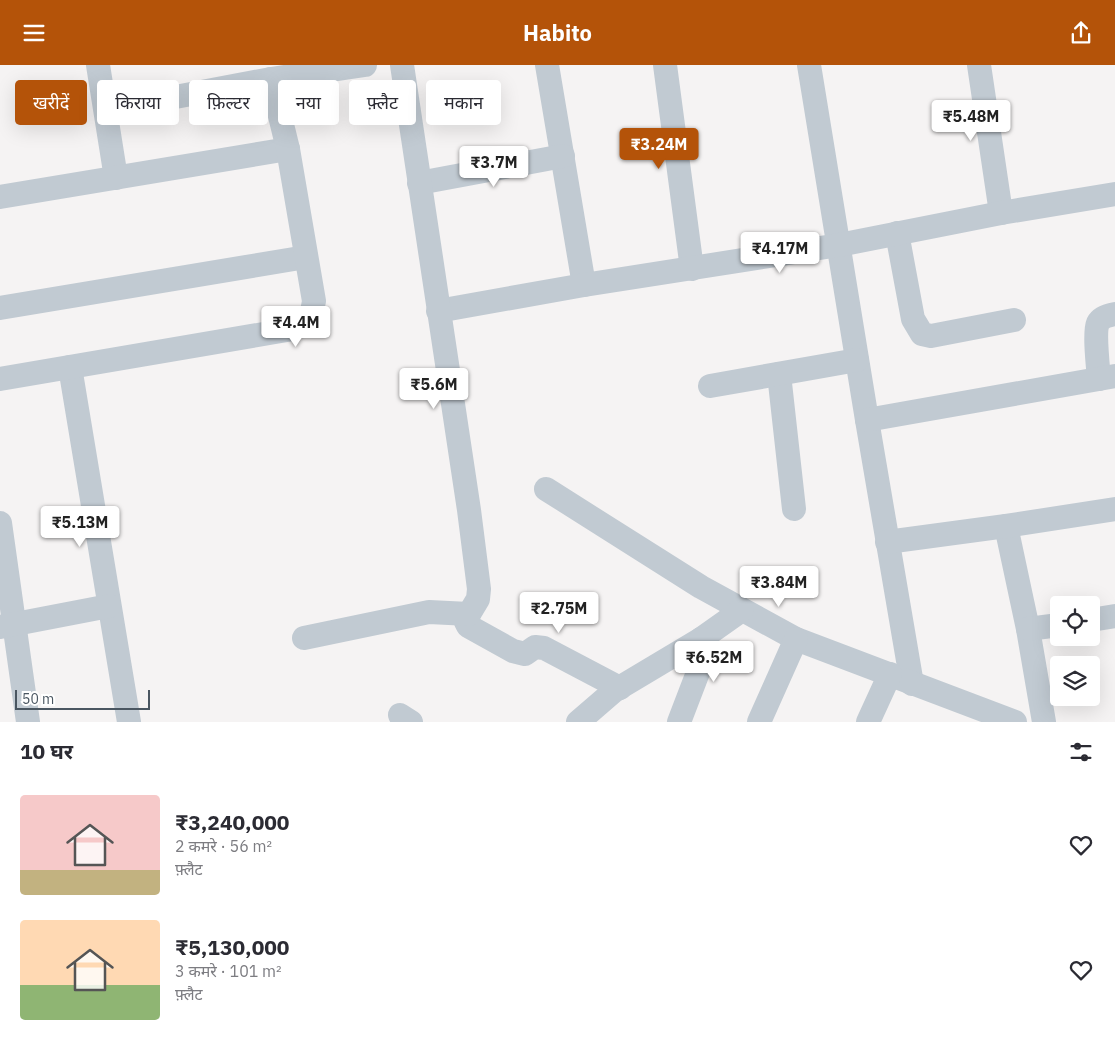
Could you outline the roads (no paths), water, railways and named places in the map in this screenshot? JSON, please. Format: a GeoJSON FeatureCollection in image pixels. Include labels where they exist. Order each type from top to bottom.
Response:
{"type":"FeatureCollection","features":[{"type":"Feature","properties":{"kind":"street"},"geometry":{"type":"LineString","coordinates":[[98,65],[116,178]]}},
{"type":"Feature","properties":{"kind":"street"},"geometry":{"type":"LineString","coordinates":[[179,96],[271,79],[365,65]]}},
{"type":"Feature","properties":{"kind":"street"},"geometry":{"type":"LineString","coordinates":[[402,65],[469,510],[478,584],[478,599],[469,613],[466,622],[468,626],[512,651],[524,654],[535,647],[544,648],[620,688]]}},
{"type":"Feature","properties":{"kind":"street"},"geometry":{"type":"LineString","coordinates":[[547,65],[584,285]]}},
{"type":"Feature","properties":{"kind":"street"},"geometry":{"type":"LineString","coordinates":[[664,65],[692,269]]}},
{"type":"Feature","properties":{"kind":"street"},"geometry":{"type":"LineString","coordinates":[[809,65],[912,684]]}},
{"type":"Feature","properties":{"kind":"street"},"geometry":{"type":"LineString","coordinates":[[979,65],[1001,213]]}},
{"type":"Feature","properties":{"kind":"street"},"geometry":{"type":"LineString","coordinates":[[0,379],[298,327],[309,321],[314,301],[288,149],[271,79]]}},
{"type":"Feature","properties":{"kind":"street"},"geometry":{"type":"LineString","coordinates":[[0,197],[288,149]]}},
{"type":"Feature","properties":{"kind":"street"},"geometry":{"type":"LineString","coordinates":[[419,183],[563,156]]}},
{"type":"Feature","properties":{"kind":"street"},"geometry":{"type":"LineString","coordinates":[[438,311],[584,285],[839,245],[1001,213],[1115,195]]}},
{"type":"Feature","properties":{"kind":"street"},"geometry":{"type":"LineString","coordinates":[[898,233],[913,319],[922,334],[931,335],[1014,320]]}},
{"type":"Feature","properties":{"kind":"street"},"geometry":{"type":"LineString","coordinates":[[0,308],[306,257]]}},
{"type":"Feature","properties":{"kind":"street"},"geometry":{"type":"LineString","coordinates":[[867,420],[1107,378],[1097,331],[1098,323],[1103,317],[1115,314]]}},
{"type":"Feature","properties":{"kind":"street"},"geometry":{"type":"LineString","coordinates":[[710,386],[857,360]]}},
{"type":"Feature","properties":{"kind":"street"},"geometry":{"type":"LineString","coordinates":[[70,367],[129,722]]}},
{"type":"Feature","properties":{"kind":"street"},"geometry":{"type":"LineString","coordinates":[[779,375],[794,509]]}},
{"type":"Feature","properties":{"kind":"street"},"geometry":{"type":"LineString","coordinates":[[546,489],[701,587],[796,639],[890,674],[985,717],[1015,722]]}},
{"type":"Feature","properties":{"kind":"street"},"geometry":{"type":"LineString","coordinates":[[887,542],[1115,509]]}},
{"type":"Feature","properties":{"kind":"street"},"geometry":{"type":"LineString","coordinates":[[0,523],[7,625],[28,722]]}},
{"type":"Feature","properties":{"kind":"street"},"geometry":{"type":"LineString","coordinates":[[1006,526],[1028,629],[1044,722]]}},
{"type":"Feature","properties":{"kind":"street"},"geometry":{"type":"LineString","coordinates":[[7,625],[109,606]]}},
{"type":"Feature","properties":{"kind":"street"},"geometry":{"type":"LineString","coordinates":[[578,722],[620,688],[701,639],[742,610]]}},
{"type":"Feature","properties":{"kind":"street"},"geometry":{"type":"LineString","coordinates":[[304,638],[422,613],[469,613]]}},
{"type":"Feature","properties":{"kind":"street"},"geometry":{"type":"LineString","coordinates":[[1100,618],[1115,616]]}},
{"type":"Feature","properties":{"kind":"street"},"geometry":{"type":"LineString","coordinates":[[1028,629],[1050,626]]}},
{"type":"Feature","properties":{"kind":"street"},"geometry":{"type":"LineString","coordinates":[[679,722],[702,662],[701,639]]}},
{"type":"Feature","properties":{"kind":"street"},"geometry":{"type":"LineString","coordinates":[[759,722],[796,639]]}},
{"type":"Feature","properties":{"kind":"street"},"geometry":{"type":"LineString","coordinates":[[868,722],[890,674]]}}]}
